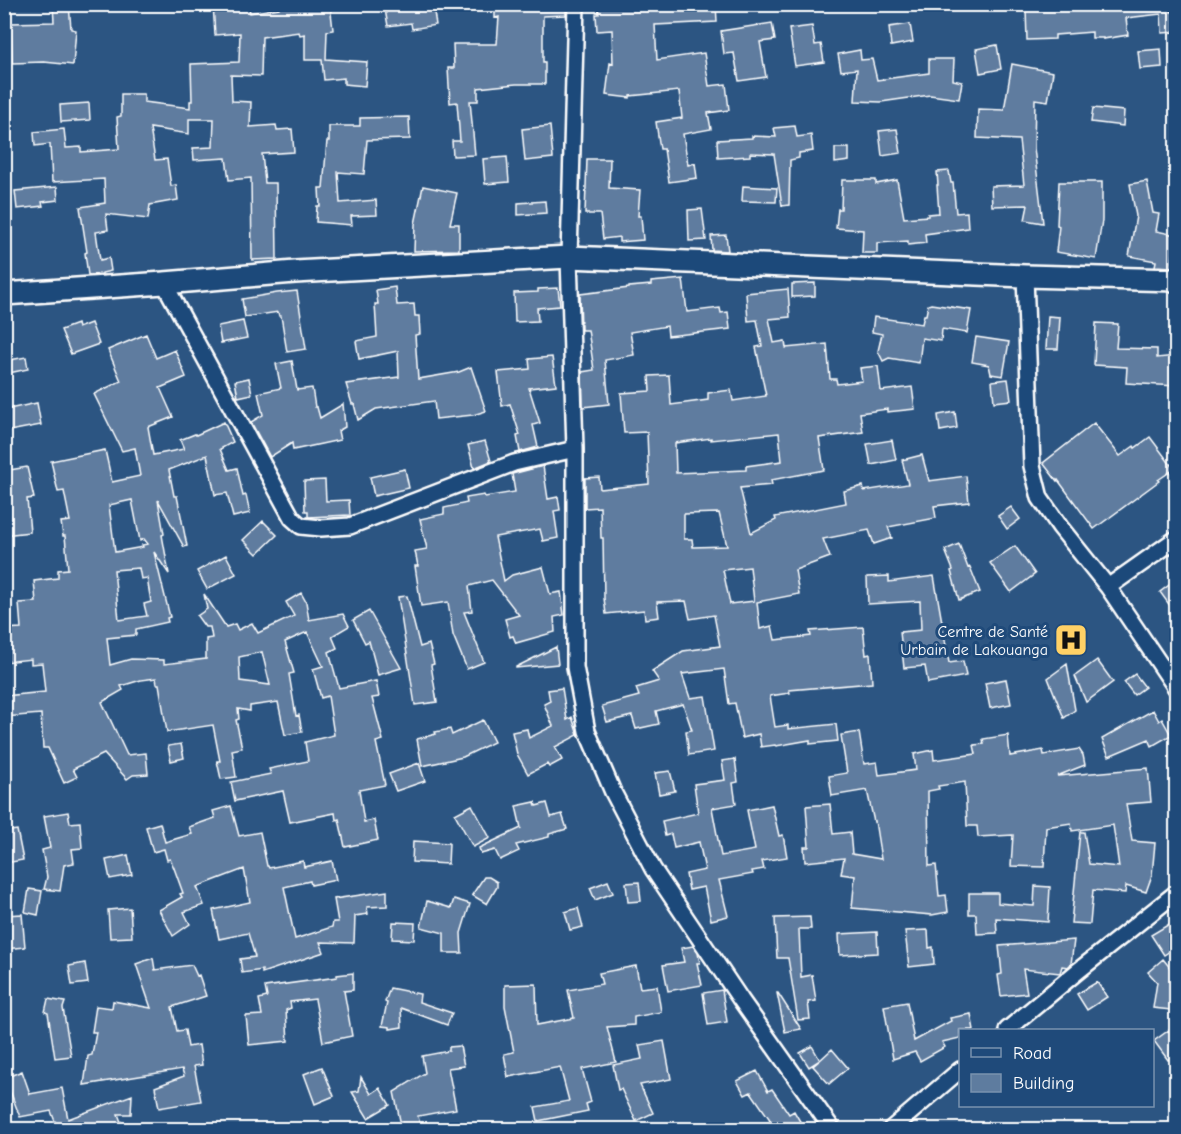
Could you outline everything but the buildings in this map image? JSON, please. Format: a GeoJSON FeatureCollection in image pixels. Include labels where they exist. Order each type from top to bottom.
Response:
{"type":"FeatureCollection","features":[{"type":"Feature","properties":{"kind":"street"},"geometry":{"type":"LineString","coordinates":[[576,4],[569,257],[575,449],[575,667],[587,731],[613,792],[653,869],[741,1000],[833,1130]]}},
{"type":"Feature","properties":{"kind":"street"},"geometry":{"type":"LineString","coordinates":[[4,294],[295,272],[569,257],[1176,280]]}},
{"type":"Feature","properties":{"kind":"street"},"geometry":{"type":"LineString","coordinates":[[1025,276],[1032,466],[1040,498],[1108,587],[1176,688]]}},
{"type":"Feature","properties":{"kind":"street"},"geometry":{"type":"LineString","coordinates":[[164,283],[292,518],[301,526],[321,528],[350,526],[514,463],[575,449]]}},
{"type":"Feature","properties":{"kind":"street"},"geometry":{"type":"LineString","coordinates":[[1108,587],[1176,539]]}},
{"type":"Feature","properties":{"kind":"street"},"geometry":{"type":"LineString","coordinates":[[1008,1029],[1176,893]]}},
{"type":"Feature","properties":{"kind":"street"},"geometry":{"type":"LineString","coordinates":[[890,1130],[959,1071]]}},
{"type":"Feature","properties":{"kind":"place","name":"Centre de Santé Urbain de Lakouanga"},"geometry":{"type":"Point","coordinates":[1071,640]}}]}
